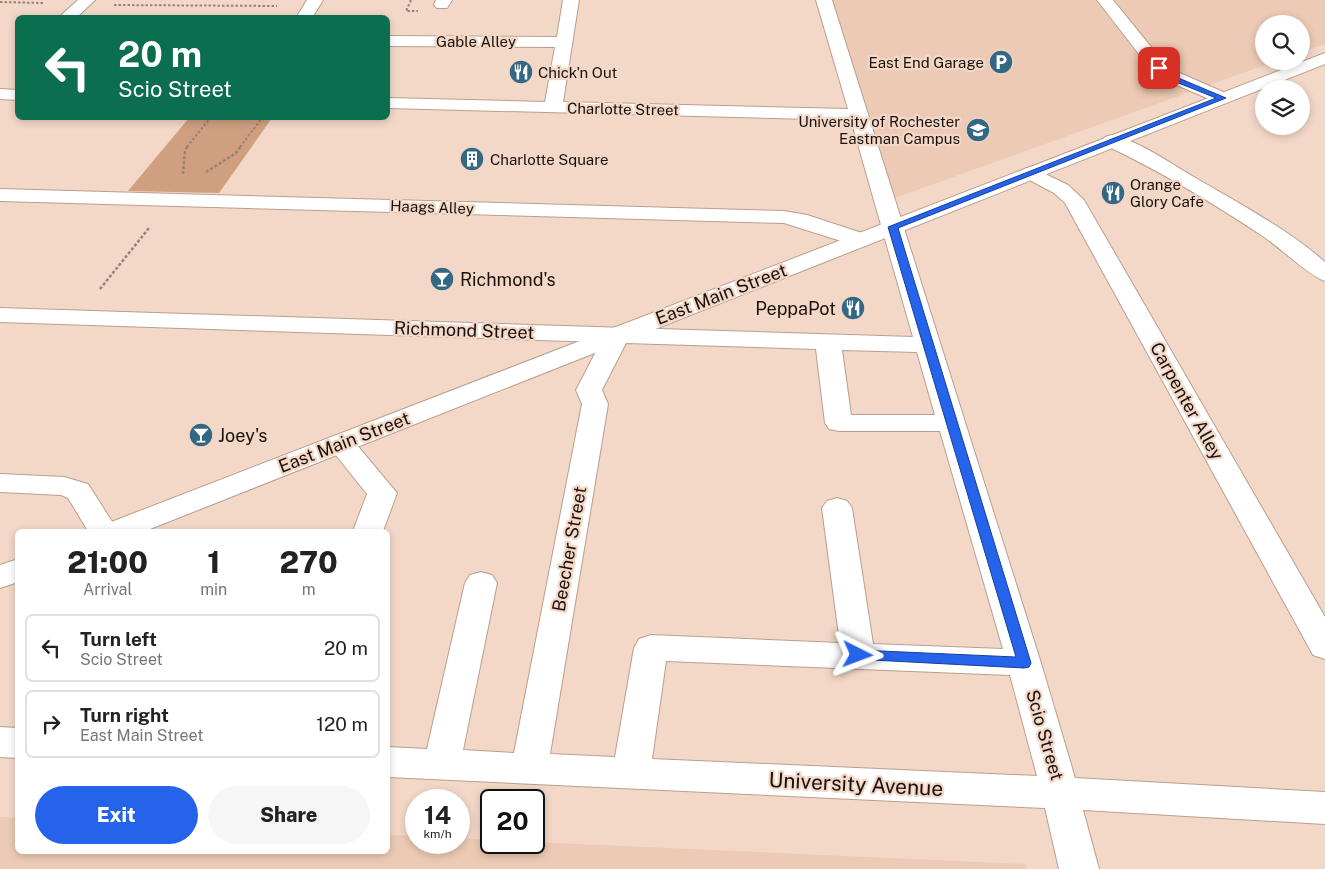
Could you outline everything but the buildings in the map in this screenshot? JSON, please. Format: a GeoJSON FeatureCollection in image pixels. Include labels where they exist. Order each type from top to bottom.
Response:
{"type":"FeatureCollection","features":[{"type":"Feature","properties":{"kind":"street"},"geometry":{"type":"LineString","coordinates":[[70,15],[87,0]]}},
{"type":"Feature","properties":{"kind":"street"},"geometry":{"type":"LineString","coordinates":[[552,107],[571,0]]}},
{"type":"Feature","properties":{"kind":"street","name":"Scio Street"},"geometry":{"type":"LineString","coordinates":[[824,0],[1024,663],[1062,794],[1079,869]]}},
{"type":"Feature","properties":{"kind":"street"},"geometry":{"type":"LineString","coordinates":[[1105,0],[1162,72],[1222,98]]}},
{"type":"Feature","properties":{"kind":"street","name":"Gable Alley"},"geometry":{"type":"LineString","coordinates":[[390,41],[564,42]]}},
{"type":"Feature","properties":{"kind":"street","name":"East Main Street"},"geometry":{"type":"LineString","coordinates":[[122,529],[1325,58]]}},
{"type":"Feature","properties":{"kind":"street","name":"Charlotte Street"},"geometry":{"type":"LineString","coordinates":[[390,103],[858,115]]}},
{"type":"Feature","properties":{"kind":"street"},"geometry":{"type":"LineString","coordinates":[[1112,141],[1148,158],[1253,220],[1321,265]]}},
{"type":"Feature","properties":{"kind":"street","name":"Carpenter Alley"},"geometry":{"type":"LineString","coordinates":[[1031,173],[1061,189],[1074,200],[1325,646]]}},
{"type":"Feature","properties":{"kind":"street","name":"Haags Alley"},"geometry":{"type":"LineString","coordinates":[[0,194],[784,217],[860,240]]}},
{"type":"Feature","properties":{"kind":"street","name":"Richmond Street"},"geometry":{"type":"LineString","coordinates":[[0,315],[928,345]]}},
{"type":"Feature","properties":{"kind":"street","name":"Beecher Street"},"geometry":{"type":"LineString","coordinates":[[529,769],[595,404],[589,390],[617,335]]}},
{"type":"Feature","properties":{"kind":"street"},"geometry":{"type":"LineString","coordinates":[[828,342],[839,423],[951,423]]}},
{"type":"Feature","properties":{"kind":"street"},"geometry":{"type":"LineString","coordinates":[[341,444],[382,493],[369,529]]}},
{"type":"Feature","properties":{"kind":"street"},"geometry":{"type":"LineString","coordinates":[[0,483],[64,486],[78,491],[102,529]]}},
{"type":"Feature","properties":{"kind":"street"},"geometry":{"type":"LineString","coordinates":[[837,508],[858,655]]}},
{"type":"Feature","properties":{"kind":"street"},"geometry":{"type":"LineString","coordinates":[[0,577],[15,571]]}},
{"type":"Feature","properties":{"kind":"street"},"geometry":{"type":"LineString","coordinates":[[442,765],[482,583]]}},
{"type":"Feature","properties":{"kind":"street"},"geometry":{"type":"LineString","coordinates":[[631,774],[652,648],[1024,663]]}},
{"type":"Feature","properties":{"kind":"street"},"geometry":{"type":"LineString","coordinates":[[0,742],[15,743]]}},
{"type":"Feature","properties":{"kind":"street","name":"University Avenue"},"geometry":{"type":"LineString","coordinates":[[390,762],[1325,808]]}},
{"type":"Feature","properties":{"kind":"path"},"geometry":{"type":"LineString","coordinates":[[0,2],[49,3]]}},
{"type":"Feature","properties":{"kind":"path"},"geometry":{"type":"LineString","coordinates":[[114,4],[310,8]]}},
{"type":"Feature","properties":{"kind":"path"},"geometry":{"type":"LineString","coordinates":[[182,178],[185,150],[208,120]]}},
{"type":"Feature","properties":{"kind":"shaded area","name":"University of Rochester Eastman Campus"},"geometry":{"type":"Polygon","coordinates":[[[831,0],[1325,0],[1325,44],[1310,49],[1310,15],[1255,15],[1255,69],[892,199],[831,0]]]}},
{"type":"Feature","properties":{"kind":"shaded area"},"geometry":{"type":"Polygon","coordinates":[[[187,120],[271,120],[219,193],[128,191],[187,120]]]}},
{"type":"Feature","properties":{"kind":"shaded area"},"geometry":{"type":"Polygon","coordinates":[[[0,817],[15,818],[15,854],[390,854],[390,835],[405,836],[405,854],[470,854],[470,839],[480,839],[480,854],[545,854],[545,842],[1026,864],[1027,869],[0,869],[0,817]]]}},
{"type":"Feature","properties":{"kind":"place","name":"East End Garage"},"geometry":{"type":"Point","coordinates":[1001,62]}},
{"type":"Feature","properties":{"kind":"place","name":"Chick'n Out"},"geometry":{"type":"Point","coordinates":[521,72]}},
{"type":"Feature","properties":{"kind":"place","name":"University of Rochester Eastman Campus"},"geometry":{"type":"Point","coordinates":[978,130]}},
{"type":"Feature","properties":{"kind":"place","name":"Charlotte Square"},"geometry":{"type":"Point","coordinates":[472,159]}},
{"type":"Feature","properties":{"kind":"place","name":"Orange Glory Cafe"},"geometry":{"type":"Point","coordinates":[1113,193]}},
{"type":"Feature","properties":{"kind":"place","name":"Richmond's"},"geometry":{"type":"Point","coordinates":[442,279]}},
{"type":"Feature","properties":{"kind":"place","name":"PeppaPot"},"geometry":{"type":"Point","coordinates":[853,308]}},
{"type":"Feature","properties":{"kind":"place","name":"Joey's"},"geometry":{"type":"Point","coordinates":[201,435]}},
{"type":"Feature","properties":{"kind":"route"},"geometry":{"type":"LineString","coordinates":[[858,655],[1024,663],[893,227],[1222,98],[1173,79],[1159,68]]}}]}
